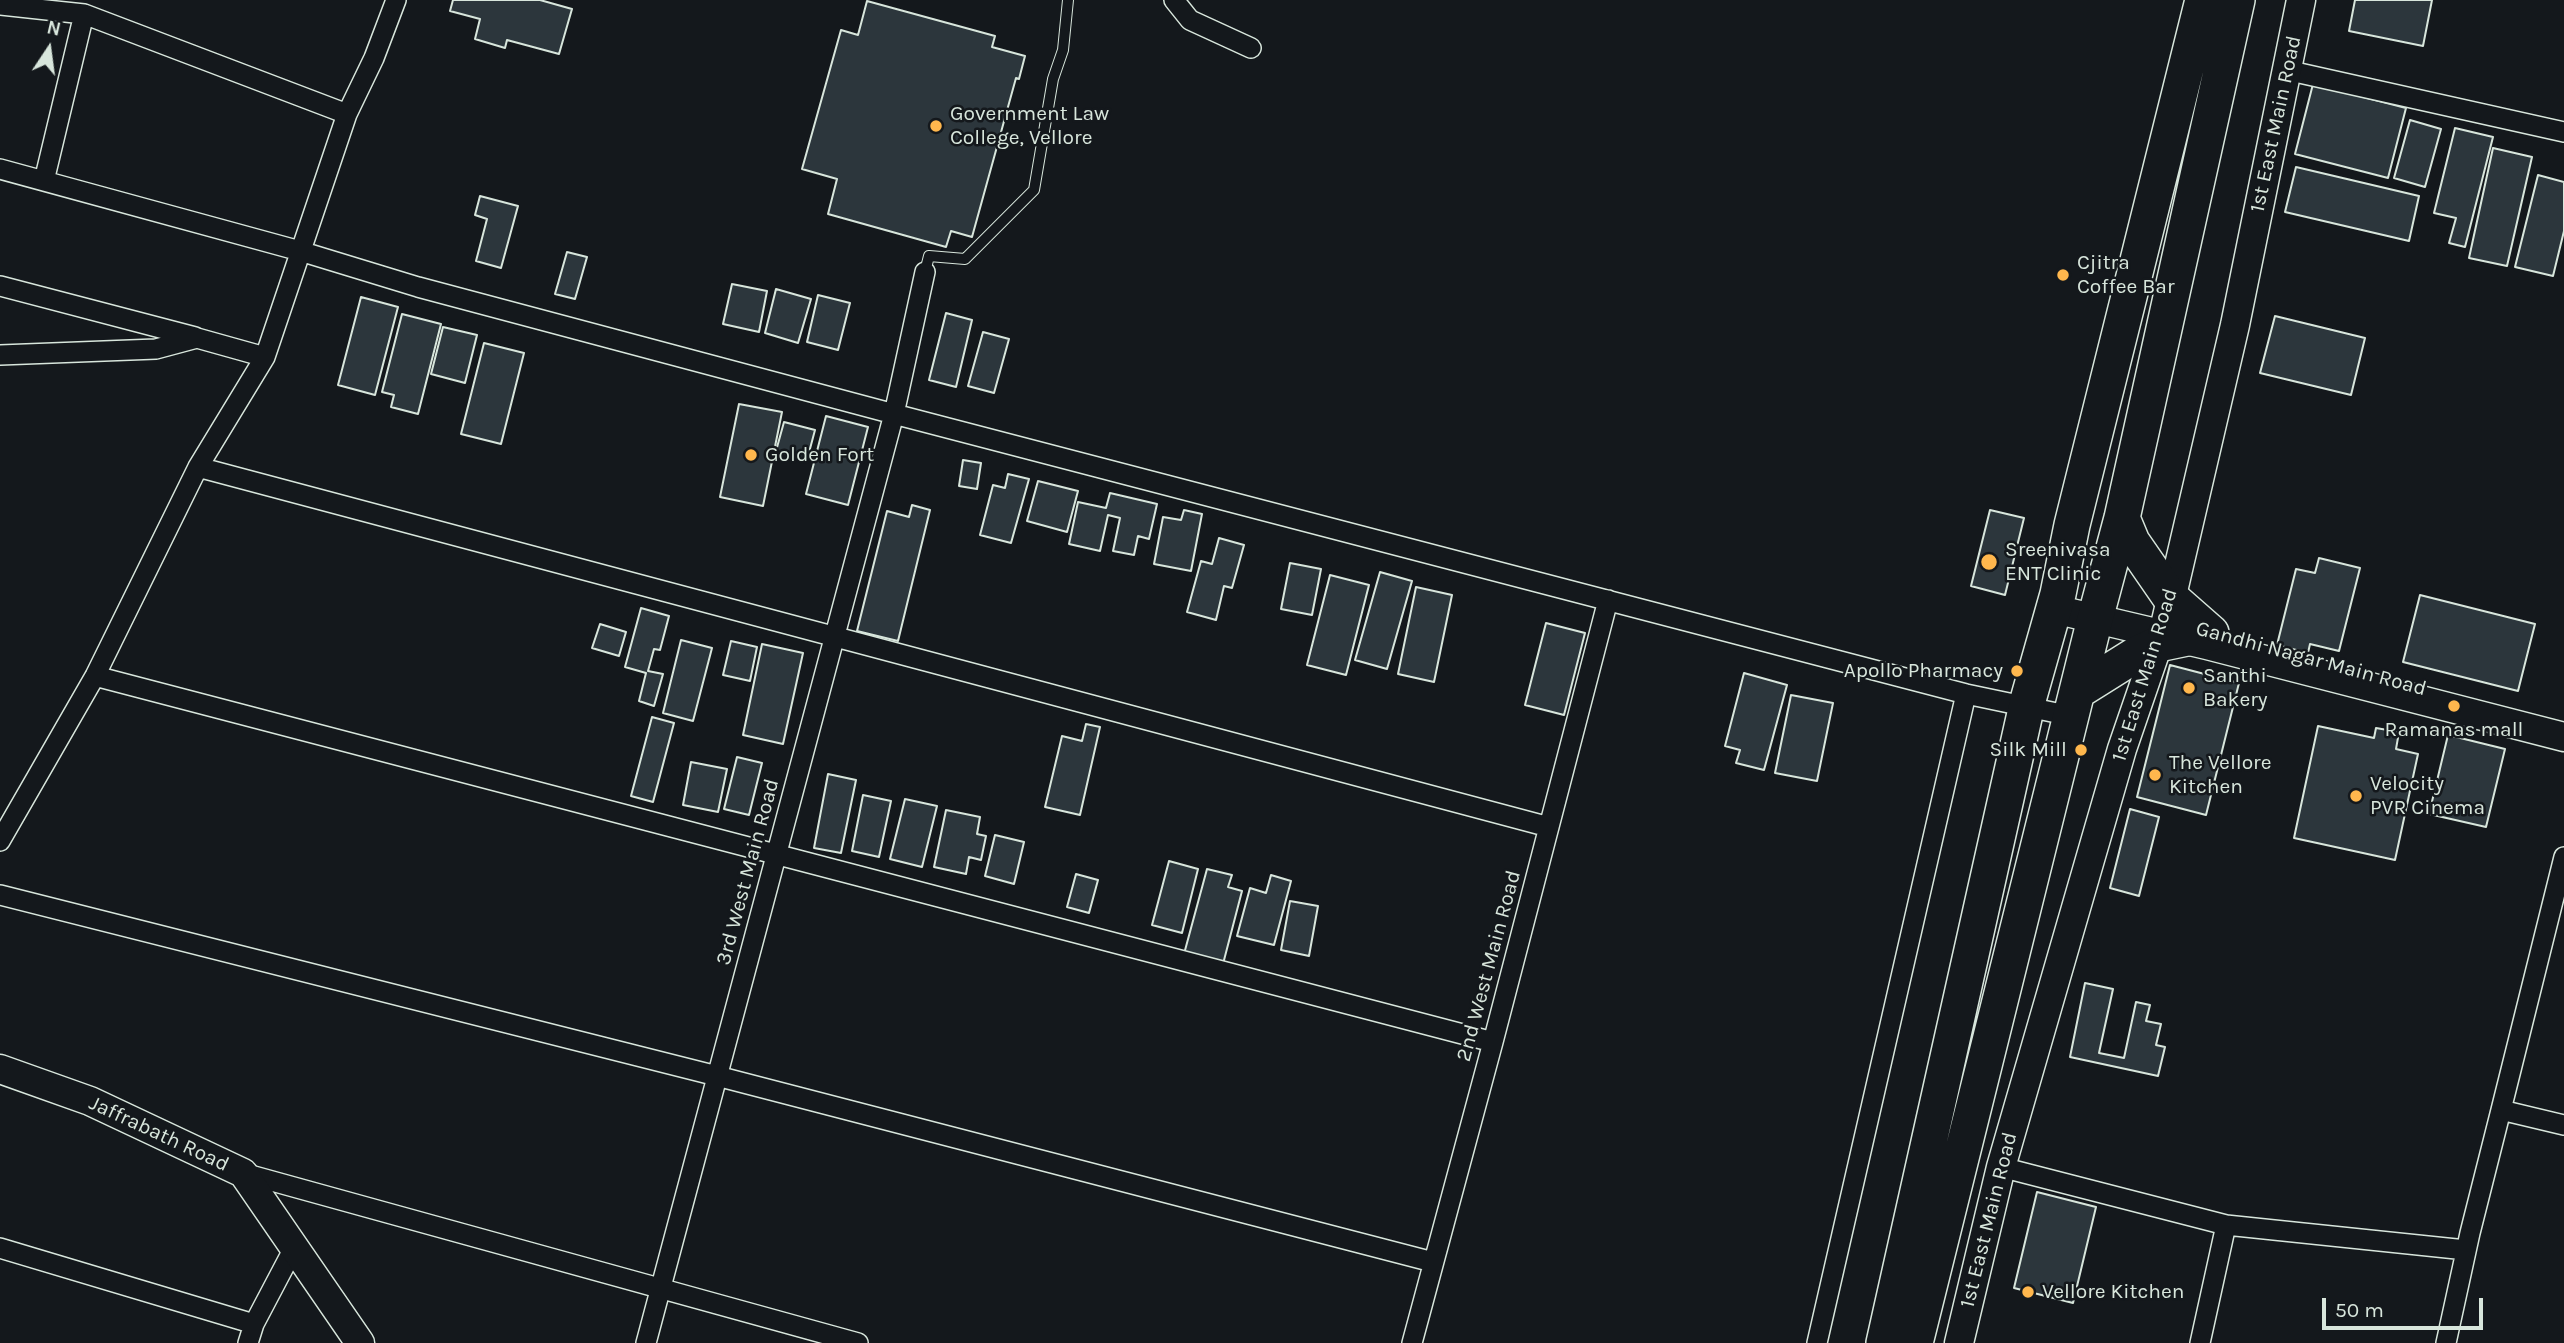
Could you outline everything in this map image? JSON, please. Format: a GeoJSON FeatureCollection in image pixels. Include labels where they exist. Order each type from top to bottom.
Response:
{"type":"FeatureCollection","features":[{"type":"Feature","properties":{"kind":"highway"},"geometry":{"type":"LineString","coordinates":[[1884,1343],[2027,708],[2056,601],[2072,525],[2203,0]]}},
{"type":"Feature","properties":{"kind":"highway"},"geometry":{"type":"LineString","coordinates":[[1915,1343],[2122,518],[2237,0]]}},
{"type":"Feature","properties":{"kind":"highway"},"geometry":{"type":"LineString","coordinates":[[2075,704],[2174,628],[2122,518]]}},
{"type":"Feature","properties":{"kind":"main road","name":"1st East Main Road"},"geometry":{"type":"LineString","coordinates":[[1959,1343],[2001,1167],[2122,749],[2174,628],[2301,0]]}},
{"type":"Feature","properties":{"kind":"main road","name":"Gandhi Nagar Main Road"},"geometry":{"type":"LineString","coordinates":[[2056,601],[2564,724]]}},
{"type":"Feature","properties":{"kind":"main road"},"geometry":{"type":"LineString","coordinates":[[2174,628],[2564,737]]}},
{"type":"Feature","properties":{"kind":"main road","name":"Jaffrabath Road"},"geometry":{"type":"LineString","coordinates":[[0,1069],[90,1101],[243,1173],[360,1343]]}},
{"type":"Feature","properties":{"kind":"street"},"geometry":{"type":"LineString","coordinates":[[0,841],[95,676],[198,467],[265,357],[347,114],[374,58],[396,0]]}},
{"type":"Feature","properties":{"kind":"street"},"geometry":{"type":"LineString","coordinates":[[1174,0],[1190,20],[1251,48]]}},
{"type":"Feature","properties":{"kind":"street"},"geometry":{"type":"LineString","coordinates":[[0,5],[84,14],[347,114]]}},
{"type":"Feature","properties":{"kind":"street"},"geometry":{"type":"LineString","coordinates":[[44,181],[84,14]]}},
{"type":"Feature","properties":{"kind":"street"},"geometry":{"type":"LineString","coordinates":[[2286,70],[2564,132]]}},
{"type":"Feature","properties":{"kind":"street"},"geometry":{"type":"LineString","coordinates":[[0,169],[300,251],[418,287],[1966,694],[2027,708],[2075,704]]}},
{"type":"Feature","properties":{"kind":"street","name":"3rd West Main Road"},"geometry":{"type":"LineString","coordinates":[[646,1343],[894,414],[925,272]]}},
{"type":"Feature","properties":{"kind":"street"},"geometry":{"type":"LineString","coordinates":[[0,286],[265,357]]}},
{"type":"Feature","properties":{"kind":"street"},"geometry":{"type":"LineString","coordinates":[[0,355],[156,349],[197,338]]}},
{"type":"Feature","properties":{"kind":"street"},"geometry":{"type":"LineString","coordinates":[[198,467],[1549,827]]}},
{"type":"Feature","properties":{"kind":"street","name":"2nd West Main Road"},"geometry":{"type":"LineString","coordinates":[[1412,1343],[1608,600]]}},
{"type":"Feature","properties":{"kind":"street"},"geometry":{"type":"LineString","coordinates":[[95,676],[1493,1042]]}},
{"type":"Feature","properties":{"kind":"street"},"geometry":{"type":"LineString","coordinates":[[1817,1343],[1966,694]]}},
{"type":"Feature","properties":{"kind":"street"},"geometry":{"type":"LineString","coordinates":[[2445,1343],[2564,857]]}},
{"type":"Feature","properties":{"kind":"street"},"geometry":{"type":"LineString","coordinates":[[0,895],[717,1076],[1433,1262]]}},
{"type":"Feature","properties":{"kind":"street"},"geometry":{"type":"LineString","coordinates":[[2501,1110],[2564,1125]]}},
{"type":"Feature","properties":{"kind":"street"},"geometry":{"type":"LineString","coordinates":[[2001,1167],[2226,1225],[2466,1250]]}},
{"type":"Feature","properties":{"kind":"street"},"geometry":{"type":"LineString","coordinates":[[243,1173],[858,1343]]}},
{"type":"Feature","properties":{"kind":"street"},"geometry":{"type":"LineString","coordinates":[[2200,1343],[2226,1225]]}},
{"type":"Feature","properties":{"kind":"street"},"geometry":{"type":"LineString","coordinates":[[0,1248],[251,1334],[294,1248]]}},
{"type":"Feature","properties":{"kind":"lane"},"geometry":{"type":"LineString","coordinates":[[925,272],[929,256],[965,259],[1034,190],[1053,79],[1063,50],[1068,0]]}},
{"type":"Feature","properties":{"kind":"building"},"geometry":{"type":"Polygon","coordinates":[[[453,0],[540,0],[572,9],[559,54],[507,40],[505,48],[475,39],[480,19],[450,11],[453,0]]]}},
{"type":"Feature","properties":{"kind":"building"},"geometry":{"type":"Polygon","coordinates":[[[2355,0],[2432,0],[2423,46],[2349,31],[2355,0]]]}},
{"type":"Feature","properties":{"kind":"building"},"geometry":{"type":"Polygon","coordinates":[[[867,1],[995,36],[992,47],[1025,56],[1019,79],[1016,78],[972,237],[951,231],[946,247],[828,214],[837,179],[802,169],[841,30],[858,35],[867,1]]]}},
{"type":"Feature","properties":{"kind":"building"},"geometry":{"type":"Polygon","coordinates":[[[2313,84],[2406,108],[2388,178],[2295,154],[2313,84]]]}},
{"type":"Feature","properties":{"kind":"building"},"geometry":{"type":"Polygon","coordinates":[[[2410,120],[2441,129],[2425,187],[2394,178],[2410,120]]]}},
{"type":"Feature","properties":{"kind":"building"},"geometry":{"type":"Polygon","coordinates":[[[2455,128],[2493,137],[2465,247],[2449,243],[2456,218],[2434,213],[2455,128]]]}},
{"type":"Feature","properties":{"kind":"building"},"geometry":{"type":"Polygon","coordinates":[[[2493,148],[2532,157],[2507,266],[2469,258],[2493,148]]]}},
{"type":"Feature","properties":{"kind":"building"},"geometry":{"type":"Polygon","coordinates":[[[2296,167],[2419,196],[2409,241],[2285,212],[2296,167]]]}},
{"type":"Feature","properties":{"kind":"building"},"geometry":{"type":"Polygon","coordinates":[[[2538,175],[2564,182],[2564,231],[2553,276],[2515,267],[2538,175]]]}},
{"type":"Feature","properties":{"kind":"building"},"geometry":{"type":"Polygon","coordinates":[[[480,196],[518,206],[501,268],[476,261],[487,219],[475,215],[480,196]]]}},
{"type":"Feature","properties":{"kind":"building"},"geometry":{"type":"Polygon","coordinates":[[[567,252],[587,257],[575,299],[555,294],[567,252]]]}},
{"type":"Feature","properties":{"kind":"building"},"geometry":{"type":"Polygon","coordinates":[[[732,284],[767,291],[759,332],[723,324],[732,284]]]}},
{"type":"Feature","properties":{"kind":"building"},"geometry":{"type":"Polygon","coordinates":[[[776,289],[811,299],[798,343],[765,333],[776,289]]]}},
{"type":"Feature","properties":{"kind":"building"},"geometry":{"type":"Polygon","coordinates":[[[818,295],[850,303],[838,350],[807,342],[818,295]]]}},
{"type":"Feature","properties":{"kind":"building"},"geometry":{"type":"Polygon","coordinates":[[[361,297],[398,307],[375,395],[338,385],[361,297]]]}},
{"type":"Feature","properties":{"kind":"building"},"geometry":{"type":"Polygon","coordinates":[[[946,313],[972,320],[956,387],[929,380],[946,313]]]}},
{"type":"Feature","properties":{"kind":"building"},"geometry":{"type":"Polygon","coordinates":[[[402,314],[441,324],[418,414],[391,407],[394,395],[382,392],[402,314]]]}},
{"type":"Feature","properties":{"kind":"building"},"geometry":{"type":"Polygon","coordinates":[[[2275,316],[2365,338],[2351,395],[2260,373],[2275,316]]]}},
{"type":"Feature","properties":{"kind":"building"},"geometry":{"type":"Polygon","coordinates":[[[443,327],[477,335],[465,383],[431,374],[443,327]]]}},
{"type":"Feature","properties":{"kind":"building"},"geometry":{"type":"Polygon","coordinates":[[[983,332],[1009,339],[994,393],[968,386],[983,332]]]}},
{"type":"Feature","properties":{"kind":"building"},"geometry":{"type":"Polygon","coordinates":[[[484,343],[524,353],[501,444],[461,434],[484,343]]]}},
{"type":"Feature","properties":{"kind":"building","name":"Golden Fort"},"geometry":{"type":"Polygon","coordinates":[[[739,404],[782,412],[763,506],[720,497],[739,404]]]}},
{"type":"Feature","properties":{"kind":"building"},"geometry":{"type":"Polygon","coordinates":[[[826,416],[868,427],[848,505],[806,494],[826,416]]]}},
{"type":"Feature","properties":{"kind":"building"},"geometry":{"type":"Polygon","coordinates":[[[784,422],[815,430],[807,460],[776,451],[784,422]]]}},
{"type":"Feature","properties":{"kind":"building"},"geometry":{"type":"Polygon","coordinates":[[[963,460],[981,463],[977,489],[959,486],[963,460]]]}},
{"type":"Feature","properties":{"kind":"building"},"geometry":{"type":"Polygon","coordinates":[[[1008,474],[1029,479],[1011,543],[980,535],[993,485],[1005,488],[1008,474]]]}},
{"type":"Feature","properties":{"kind":"building"},"geometry":{"type":"Polygon","coordinates":[[[1038,481],[1078,491],[1067,532],[1027,521],[1038,481]]]}},
{"type":"Feature","properties":{"kind":"building"},"geometry":{"type":"Polygon","coordinates":[[[1110,493],[1157,504],[1149,539],[1138,536],[1134,555],[1113,551],[1120,518],[1108,515],[1100,551],[1069,544],[1078,502],[1106,508],[1110,493]]]}},
{"type":"Feature","properties":{"kind":"building"},"geometry":{"type":"Polygon","coordinates":[[[912,505],[930,510],[898,641],[857,631],[887,511],[909,517],[912,505]]]}},
{"type":"Feature","properties":{"kind":"building"},"geometry":{"type":"Polygon","coordinates":[[[1184,510],[1202,514],[1191,571],[1154,564],[1163,517],[1181,520],[1184,510]]]}},
{"type":"Feature","properties":{"kind":"building"},"geometry":{"type":"Polygon","coordinates":[[[1990,510],[2024,518],[2005,595],[1971,586],[1990,510]]]}},
{"type":"Feature","properties":{"kind":"building"},"geometry":{"type":"Polygon","coordinates":[[[1219,538],[1244,545],[1232,588],[1224,586],[1216,620],[1187,612],[1201,561],[1212,564],[1219,538]]]}},
{"type":"Feature","properties":{"kind":"building"},"geometry":{"type":"Polygon","coordinates":[[[2319,558],[2360,568],[2339,651],[2310,644],[2308,653],[2277,645],[2296,569],[2315,573],[2319,558]]]}},
{"type":"Feature","properties":{"kind":"building"},"geometry":{"type":"Polygon","coordinates":[[[1290,563],[1321,569],[1312,615],[1281,609],[1290,563]]]}},
{"type":"Feature","properties":{"kind":"building"},"geometry":{"type":"Polygon","coordinates":[[[1380,572],[1412,581],[1387,669],[1355,660],[1380,572]]]}},
{"type":"Feature","properties":{"kind":"building"},"geometry":{"type":"Polygon","coordinates":[[[1330,575],[1369,585],[1346,675],[1307,665],[1330,575]]]}},
{"type":"Feature","properties":{"kind":"building"},"geometry":{"type":"Polygon","coordinates":[[[1416,587],[1452,595],[1434,682],[1398,674],[1416,587]]]}},
{"type":"Feature","properties":{"kind":"building"},"geometry":{"type":"Polygon","coordinates":[[[2420,595],[2535,624],[2518,691],[2403,662],[2420,595]]]}},
{"type":"Feature","properties":{"kind":"building"},"geometry":{"type":"Polygon","coordinates":[[[641,608],[669,616],[660,650],[654,649],[648,671],[663,674],[654,706],[639,701],[646,673],[625,667],[641,608]]]}},
{"type":"Feature","properties":{"kind":"building"},"geometry":{"type":"Polygon","coordinates":[[[1546,623],[1585,633],[1564,715],[1525,705],[1546,623]]]}},
{"type":"Feature","properties":{"kind":"building"},"geometry":{"type":"Polygon","coordinates":[[[600,624],[626,632],[619,656],[592,648],[600,624]]]}},
{"type":"Feature","properties":{"kind":"building"},"geometry":{"type":"Polygon","coordinates":[[[681,640],[712,648],[693,721],[663,713],[681,640]]]}},
{"type":"Feature","properties":{"kind":"building"},"geometry":{"type":"Polygon","coordinates":[[[731,641],[757,647],[750,681],[723,675],[731,641]]]}},
{"type":"Feature","properties":{"kind":"building"},"geometry":{"type":"Polygon","coordinates":[[[762,644],[803,653],[783,744],[743,735],[762,644]]]}},
{"type":"Feature","properties":{"kind":"building"},"geometry":{"type":"Polygon","coordinates":[[[2170,665],[2239,683],[2206,815],[2137,797],[2170,665]]]}},
{"type":"Feature","properties":{"kind":"building"},"geometry":{"type":"Polygon","coordinates":[[[1744,673],[1787,685],[1764,770],[1736,763],[1740,750],[1725,746],[1744,673]]]}},
{"type":"Feature","properties":{"kind":"building"},"geometry":{"type":"Polygon","coordinates":[[[1791,695],[1833,703],[1817,781],[1775,773],[1791,695]]]}},
{"type":"Feature","properties":{"kind":"building"},"geometry":{"type":"Polygon","coordinates":[[[652,717],[674,723],[653,802],[631,796],[652,717]]]}},
{"type":"Feature","properties":{"kind":"building"},"geometry":{"type":"Polygon","coordinates":[[[1086,724],[1100,727],[1080,815],[1045,807],[1062,736],[1082,741],[1086,724]]]}},
{"type":"Feature","properties":{"kind":"building","name":"Velocity PVR Cinema"},"geometry":{"type":"Polygon","coordinates":[[[2318,726],[2374,738],[2376,728],[2399,732],[2396,749],[2418,754],[2395,860],[2294,838],[2318,726]]]}},
{"type":"Feature","properties":{"kind":"building"},"geometry":{"type":"Polygon","coordinates":[[[2448,735],[2505,749],[2486,827],[2429,814],[2448,735]]]}},
{"type":"Feature","properties":{"kind":"building"},"geometry":{"type":"Polygon","coordinates":[[[737,757],[762,763],[749,815],[724,809],[737,757]]]}},
{"type":"Feature","properties":{"kind":"building"},"geometry":{"type":"Polygon","coordinates":[[[691,762],[727,769],[718,812],[683,805],[691,762]]]}},
{"type":"Feature","properties":{"kind":"building"},"geometry":{"type":"Polygon","coordinates":[[[828,774],[856,780],[841,853],[814,848],[828,774]]]}},
{"type":"Feature","properties":{"kind":"building"},"geometry":{"type":"Polygon","coordinates":[[[863,795],[891,801],[879,857],[852,851],[863,795]]]}},
{"type":"Feature","properties":{"kind":"building"},"geometry":{"type":"Polygon","coordinates":[[[905,799],[937,806],[922,867],[890,859],[905,799]]]}},
{"type":"Feature","properties":{"kind":"building"},"geometry":{"type":"Polygon","coordinates":[[[2130,809],[2159,817],[2139,896],[2110,888],[2130,809]]]}},
{"type":"Feature","properties":{"kind":"building"},"geometry":{"type":"Polygon","coordinates":[[[946,810],[980,817],[977,834],[986,836],[981,860],[969,857],[966,874],[934,867],[946,810]]]}},
{"type":"Feature","properties":{"kind":"building"},"geometry":{"type":"Polygon","coordinates":[[[995,835],[1024,842],[1014,884],[985,876],[995,835]]]}},
{"type":"Feature","properties":{"kind":"building"},"geometry":{"type":"Polygon","coordinates":[[[1169,861],[1198,869],[1182,933],[1152,925],[1169,861]]]}},
{"type":"Feature","properties":{"kind":"building"},"geometry":{"type":"Polygon","coordinates":[[[1207,869],[1232,875],[1228,887],[1242,891],[1223,964],[1184,954],[1207,869]]]}},
{"type":"Feature","properties":{"kind":"building"},"geometry":{"type":"Polygon","coordinates":[[[1076,874],[1098,880],[1089,913],[1067,907],[1076,874]]]}},
{"type":"Feature","properties":{"kind":"building"},"geometry":{"type":"Polygon","coordinates":[[[1271,875],[1291,881],[1274,945],[1237,936],[1250,888],[1266,893],[1271,875]]]}},
{"type":"Feature","properties":{"kind":"building"},"geometry":{"type":"Polygon","coordinates":[[[1290,901],[1318,906],[1309,956],[1281,950],[1290,901]]]}},
{"type":"Feature","properties":{"kind":"building"},"geometry":{"type":"Polygon","coordinates":[[[2085,983],[2113,989],[2099,1053],[2124,1058],[2136,1002],[2150,1005],[2146,1021],[2161,1024],[2156,1045],[2165,1047],[2158,1076],[2070,1057],[2085,983]]]}},
{"type":"Feature","properties":{"kind":"building"},"geometry":{"type":"Polygon","coordinates":[[[2037,1192],[2096,1207],[2073,1303],[2014,1288],[2037,1192]]]}},
{"type":"Feature","properties":{"kind":"place","name":"Government Law College, Vellore"},"geometry":{"type":"Point","coordinates":[936,126]}},
{"type":"Feature","properties":{"kind":"place","name":"Cjitra Coffee Bar"},"geometry":{"type":"Point","coordinates":[2063,275]}},
{"type":"Feature","properties":{"kind":"place","name":"Golden Fort"},"geometry":{"type":"Point","coordinates":[751,455]}},
{"type":"Feature","properties":{"kind":"place","name":"Sreenivasa ENT Clinic"},"geometry":{"type":"Point","coordinates":[1989,562]}},
{"type":"Feature","properties":{"kind":"place","name":"Apollo Pharmacy"},"geometry":{"type":"Point","coordinates":[2017,671]}},
{"type":"Feature","properties":{"kind":"place","name":"Santhi Bakery"},"geometry":{"type":"Point","coordinates":[2189,688]}},
{"type":"Feature","properties":{"kind":"place","name":"Ramanas mall"},"geometry":{"type":"Point","coordinates":[2454,706]}},
{"type":"Feature","properties":{"kind":"place","name":"Silk Mill"},"geometry":{"type":"Point","coordinates":[2081,750]}},
{"type":"Feature","properties":{"kind":"place","name":"The Vellore Kitchen"},"geometry":{"type":"Point","coordinates":[2155,775]}},
{"type":"Feature","properties":{"kind":"place","name":"Velocity PVR Cinema"},"geometry":{"type":"Point","coordinates":[2356,796]}},
{"type":"Feature","properties":{"kind":"place","name":"Vellore Kitchen"},"geometry":{"type":"Point","coordinates":[2028,1292]}}]}
